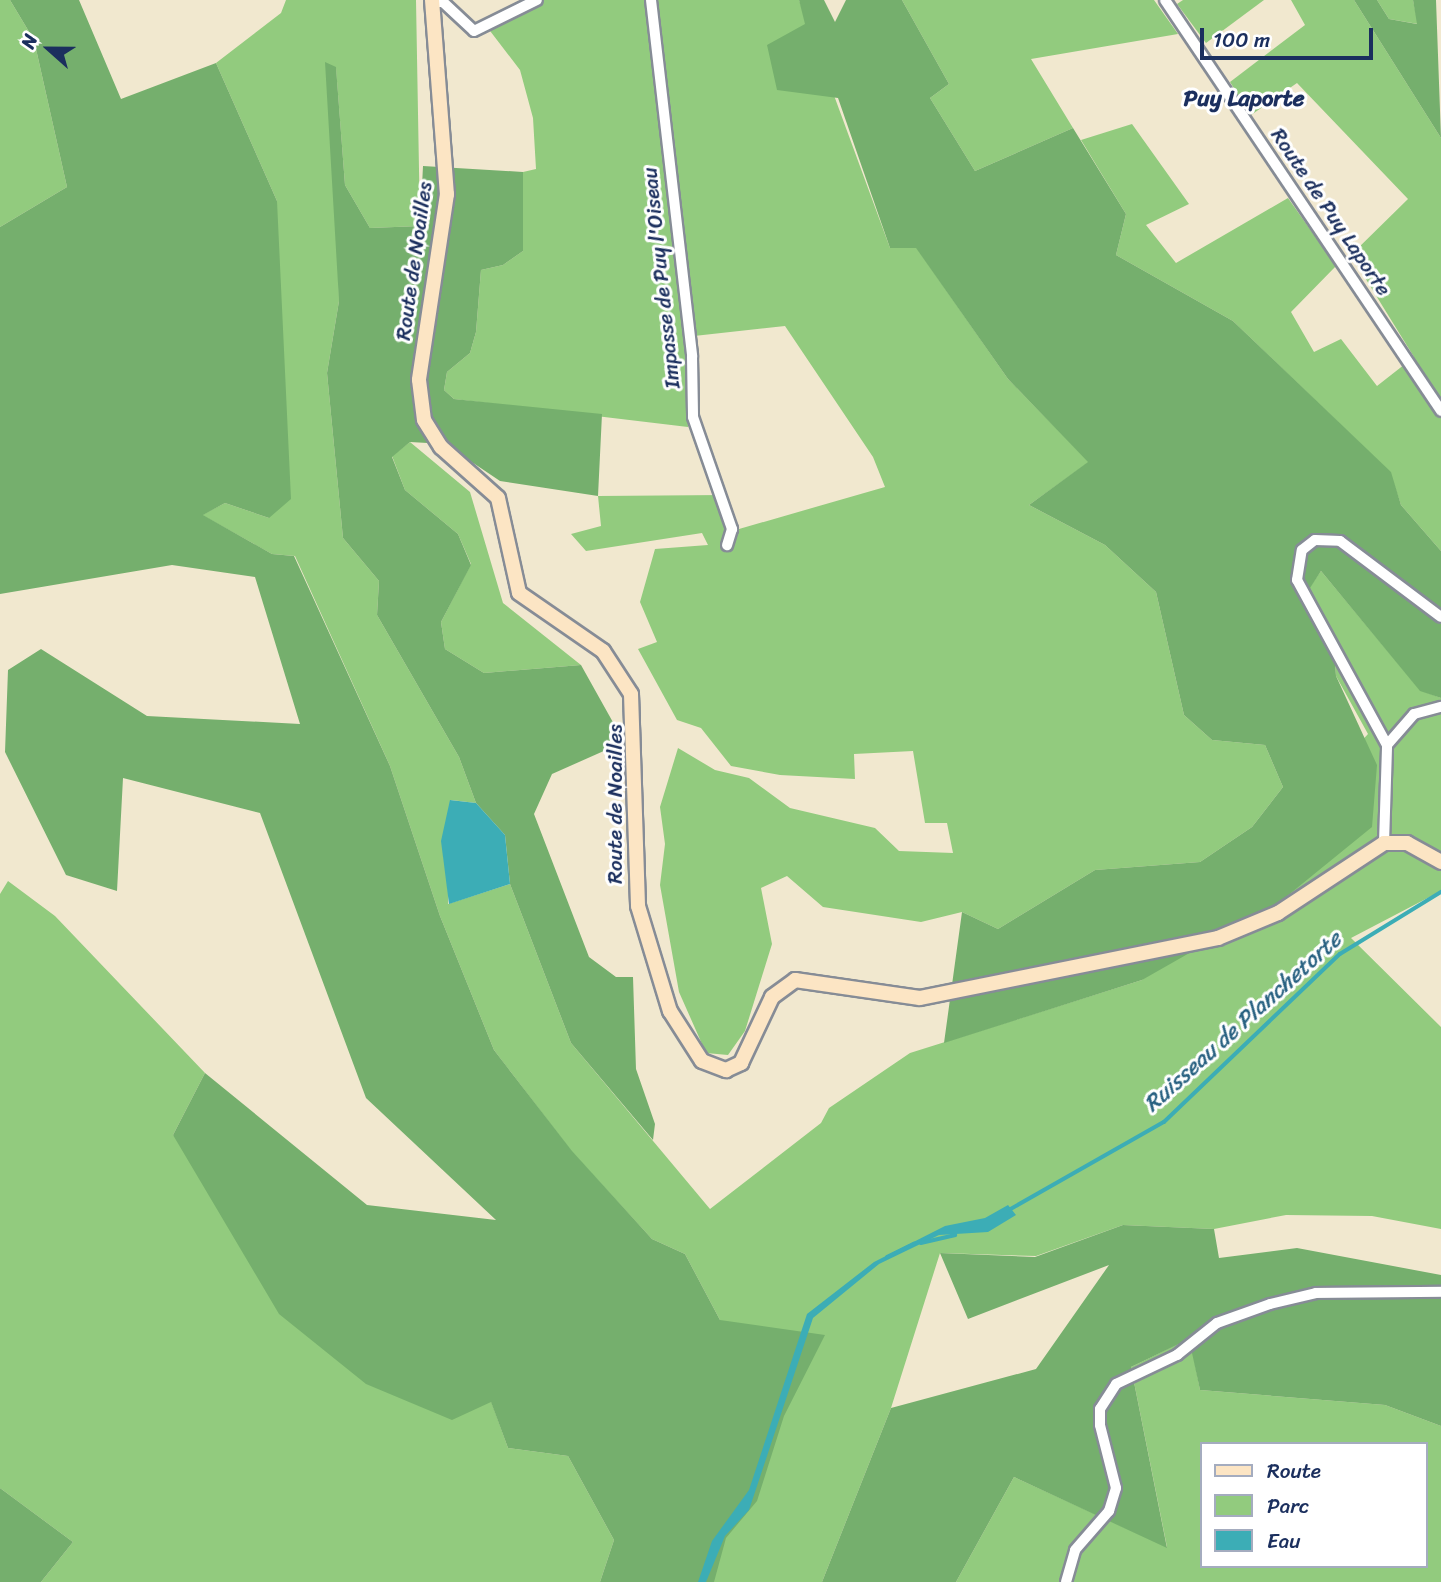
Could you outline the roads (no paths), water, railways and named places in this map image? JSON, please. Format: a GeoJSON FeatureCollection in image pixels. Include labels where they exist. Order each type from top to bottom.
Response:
{"type":"FeatureCollection","features":[{"type":"Feature","properties":{"kind":"main road","name":"Route de Noailles"},"geometry":{"type":"LineString","coordinates":[[432,1],[447,194],[419,380],[424,420],[441,447],[498,498],[519,593],[603,651],[631,694],[638,906],[670,1011],[702,1061],[726,1070],[741,1063],[772,997],[794,980],[909,1000],[1183,948],[1271,917],[1384,843]]}},
{"type":"Feature","properties":{"kind":"main road"},"geometry":{"type":"LineString","coordinates":[[1384,843],[1407,843],[1441,862]]}},
{"type":"Feature","properties":{"kind":"street"},"geometry":{"type":"LineString","coordinates":[[432,1],[443,2],[474,30],[537,0]]}},
{"type":"Feature","properties":{"kind":"street","name":"Impasse de Puy l'Oiseau"},"geometry":{"type":"LineString","coordinates":[[651,0],[692,357],[693,417],[732,529],[727,545]]}},
{"type":"Feature","properties":{"kind":"street","name":"Route de Puy Laporte"},"geometry":{"type":"LineString","coordinates":[[1165,0],[1441,411]]}},
{"type":"Feature","properties":{"kind":"street"},"geometry":{"type":"LineString","coordinates":[[1384,843],[1387,745],[1297,580],[1302,550],[1315,540],[1339,541],[1441,617]]}},
{"type":"Feature","properties":{"kind":"street"},"geometry":{"type":"LineString","coordinates":[[1387,745],[1415,714],[1441,707]]}},
{"type":"Feature","properties":{"kind":"street"},"geometry":{"type":"LineString","coordinates":[[1066,1582],[1075,1550],[1109,1511],[1116,1488],[1100,1409],[1116,1384],[1177,1355],[1217,1323],[1261,1306],[1316,1293],[1441,1292]]}},
{"type":"Feature","properties":{"kind":"water"},"geometry":{"type":"Polygon","coordinates":[[[450,800],[476,803],[505,835],[510,884],[449,904],[441,841],[450,800]]]}},
{"type":"Feature","properties":{"kind":"water"},"geometry":{"type":"Polygon","coordinates":[[[1008,1205],[1016,1215],[988,1232],[939,1235],[879,1264],[813,1318],[749,1510],[725,1536],[706,1582],[698,1582],[712,1541],[749,1490],[807,1314],[874,1262],[945,1226],[985,1218],[1008,1205]]]}},
{"type":"Feature","properties":{"kind":"waterway","name":"Ruisseau de Planchetorte"},"geometry":{"type":"LineString","coordinates":[[1009,1210],[1164,1122],[1340,954],[1441,892]]}},
{"type":"Feature","properties":{"kind":"waterway","name":"Ruisseau de Planchetorte"},"geometry":{"type":"LineString","coordinates":[[921,1243],[955,1235]]}},
{"type":"Feature","properties":{"kind":"waterway","name":"Ruisseau de Planchetorte"},"geometry":{"type":"LineString","coordinates":[[887,1257],[914,1244]]}},
{"type":"Feature","properties":{"kind":"district","name":"Puy Laporte"},"geometry":{"type":"Point","coordinates":[1244,99]}}]}
